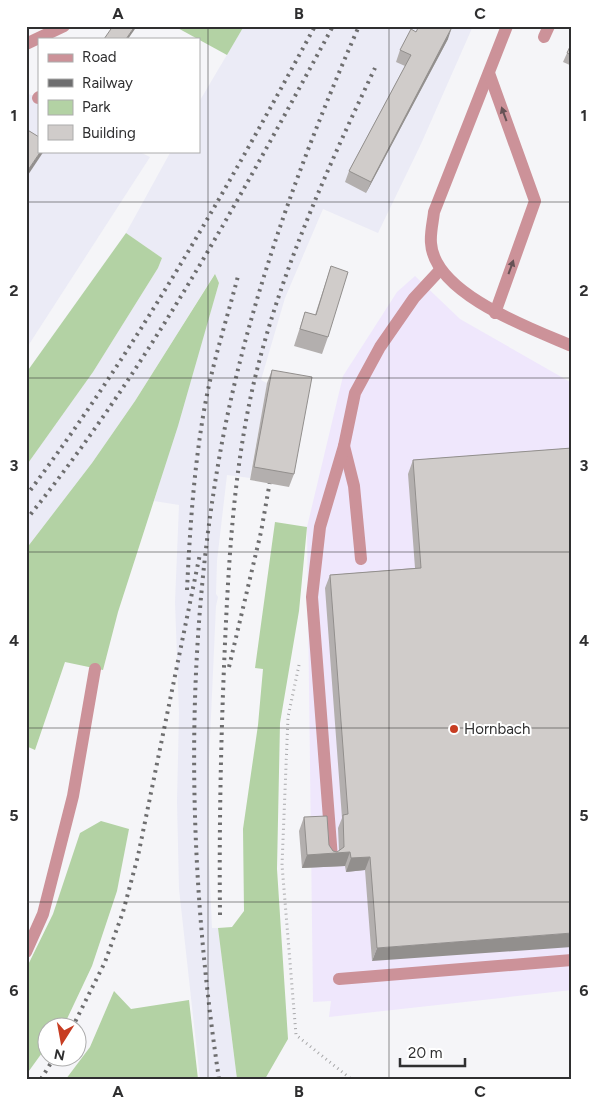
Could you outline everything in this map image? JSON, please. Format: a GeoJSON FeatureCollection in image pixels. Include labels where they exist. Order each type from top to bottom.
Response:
{"type":"FeatureCollection","features":[{"type":"Feature","properties":{"kind":"street"},"geometry":{"type":"LineString","coordinates":[[39,38],[64,26]]}},
{"type":"Feature","properties":{"kind":"street"},"geometry":{"type":"LineString","coordinates":[[507,26],[434,212],[430,244],[440,270],[495,313],[572,346]]}},
{"type":"Feature","properties":{"kind":"street"},"geometry":{"type":"LineString","coordinates":[[26,44],[38,38]]}},
{"type":"Feature","properties":{"kind":"street"},"geometry":{"type":"LineString","coordinates":[[489,74],[535,201],[495,313]]}},
{"type":"Feature","properties":{"kind":"street"},"geometry":{"type":"LineString","coordinates":[[332,858],[312,597],[320,527],[344,446],[355,393],[380,347],[416,295],[440,270]]}},
{"type":"Feature","properties":{"kind":"street"},"geometry":{"type":"LineString","coordinates":[[344,446],[354,486],[361,559]]}},
{"type":"Feature","properties":{"kind":"street"},"geometry":{"type":"LineString","coordinates":[[26,952],[43,914],[73,796],[95,669]]}},
{"type":"Feature","properties":{"kind":"street"},"geometry":{"type":"LineString","coordinates":[[339,979],[572,960]]}},
{"type":"Feature","properties":{"kind":"path"},"geometry":{"type":"LineString","coordinates":[[299,662],[288,717],[282,865],[296,1034],[351,1079]]}},
{"type":"Feature","properties":{"kind":"shaded area"},"geometry":{"type":"Polygon","coordinates":[[[244,26],[473,26],[421,144],[378,233],[323,209],[285,298],[261,380],[267,383],[250,478],[227,475],[217,561],[216,594],[218,597],[216,606],[209,760],[208,840],[212,928],[218,928],[237,1079],[200,1079],[179,889],[177,802],[179,713],[175,602],[179,505],[154,501],[219,283],[214,275],[135,401],[92,463],[26,549],[26,466],[93,372],[158,268],[162,258],[126,233],[170,152],[200,152],[200,100],[244,26]]]}},
{"type":"Feature","properties":{"kind":"shaded area"},"geometry":{"type":"Polygon","coordinates":[[[26,93],[38,98],[38,152],[140,152],[150,157],[26,349],[26,93]]]}},
{"type":"Feature","properties":{"kind":"shaded area"},"geometry":{"type":"Polygon","coordinates":[[[415,276],[460,319],[572,383],[572,990],[329,1017],[331,1001],[313,1002],[307,527],[343,376],[397,292],[415,276]]]}},
{"type":"Feature","properties":{"kind":"green space"},"geometry":{"type":"Polygon","coordinates":[[[174,26],[244,26],[227,55],[200,40],[200,38],[196,38],[174,26]]]}},
{"type":"Feature","properties":{"kind":"green space"},"geometry":{"type":"Polygon","coordinates":[[[126,233],[162,258],[158,268],[93,372],[26,466],[26,373],[126,233]]]}},
{"type":"Feature","properties":{"kind":"green space"},"geometry":{"type":"Polygon","coordinates":[[[215,274],[219,283],[178,426],[118,612],[103,670],[65,662],[35,750],[26,746],[26,549],[92,463],[135,401],[215,274]]]}},
{"type":"Feature","properties":{"kind":"green space"},"geometry":{"type":"Polygon","coordinates":[[[275,522],[307,527],[299,611],[280,723],[277,869],[288,1039],[265,1079],[237,1079],[218,928],[232,927],[244,911],[243,829],[258,725],[263,669],[255,668],[275,522]]]}},
{"type":"Feature","properties":{"kind":"green space"},"geometry":{"type":"Polygon","coordinates":[[[101,821],[129,829],[117,891],[92,966],[67,1018],[38,1018],[38,1058],[26,1075],[26,969],[53,914],[80,833],[101,821]]]}},
{"type":"Feature","properties":{"kind":"green space"},"geometry":{"type":"Polygon","coordinates":[[[114,991],[131,1009],[189,1000],[198,1079],[66,1079],[74,1068],[88,1068],[88,1050],[114,991]]]}},
{"type":"Feature","properties":{"kind":"building"},"geometry":{"type":"Polygon","coordinates":[[[113,26],[135,26],[127,38],[105,38],[113,26]]]}},
{"type":"Feature","properties":{"kind":"building"},"geometry":{"type":"Polygon","coordinates":[[[419,26],[452,27],[371,182],[349,171],[411,55],[400,50],[411,29],[416,32],[419,26]]]}},
{"type":"Feature","properties":{"kind":"building"},"geometry":{"type":"Polygon","coordinates":[[[572,42],[572,55],[567,53],[572,42]]]}},
{"type":"Feature","properties":{"kind":"building"},"geometry":{"type":"Polygon","coordinates":[[[26,129],[38,136],[38,152],[40,152],[26,173],[26,129]]]}},
{"type":"Feature","properties":{"kind":"building"},"geometry":{"type":"Polygon","coordinates":[[[331,266],[348,272],[328,337],[300,329],[305,312],[316,315],[331,266]]]}},
{"type":"Feature","properties":{"kind":"building"},"geometry":{"type":"Polygon","coordinates":[[[272,370],[312,377],[294,474],[254,467],[272,370]]]}},
{"type":"Feature","properties":{"kind":"building","name":"Hornbach"},"geometry":{"type":"Polygon","coordinates":[[[572,448],[572,933],[377,948],[370,857],[351,858],[350,852],[307,855],[304,817],[327,816],[329,845],[333,851],[337,852],[344,847],[343,815],[348,814],[330,575],[421,568],[413,460],[572,448]]]}},
{"type":"Feature","properties":{"kind":"railway"},"geometry":{"type":"LineString","coordinates":[[26,496],[106,383],[179,267],[315,26]]}},
{"type":"Feature","properties":{"kind":"railway"},"geometry":{"type":"LineString","coordinates":[[26,520],[112,403],[191,280],[228,217],[333,26]]}},
{"type":"Feature","properties":{"kind":"railway"},"geometry":{"type":"LineString","coordinates":[[219,1079],[208,999],[201,918],[196,837],[194,755],[201,593],[211,512],[224,432],[249,328],[264,276],[299,175],[359,26]]}},
{"type":"Feature","properties":{"kind":"railway"},"geometry":{"type":"LineString","coordinates":[[220,915],[222,711],[227,610],[233,512],[247,414],[265,341],[291,261],[322,183],[375,68]]}},
{"type":"Feature","properties":{"kind":"railway"},"geometry":{"type":"LineString","coordinates":[[187,590],[193,497],[201,428],[212,372],[238,276]]}},
{"type":"Feature","properties":{"kind":"railway"},"geometry":{"type":"LineString","coordinates":[[229,667],[261,532],[272,470]]}},
{"type":"Feature","properties":{"kind":"railway"},"geometry":{"type":"LineString","coordinates":[[77,1018],[105,962],[123,912],[138,856],[200,554]]}},
{"type":"Feature","properties":{"kind":"railway"},"geometry":{"type":"LineString","coordinates":[[41,1079],[48,1068]]}},
{"type":"Feature","properties":{"kind":"place","name":"Hornbach"},"geometry":{"type":"Point","coordinates":[454,729]}}]}
